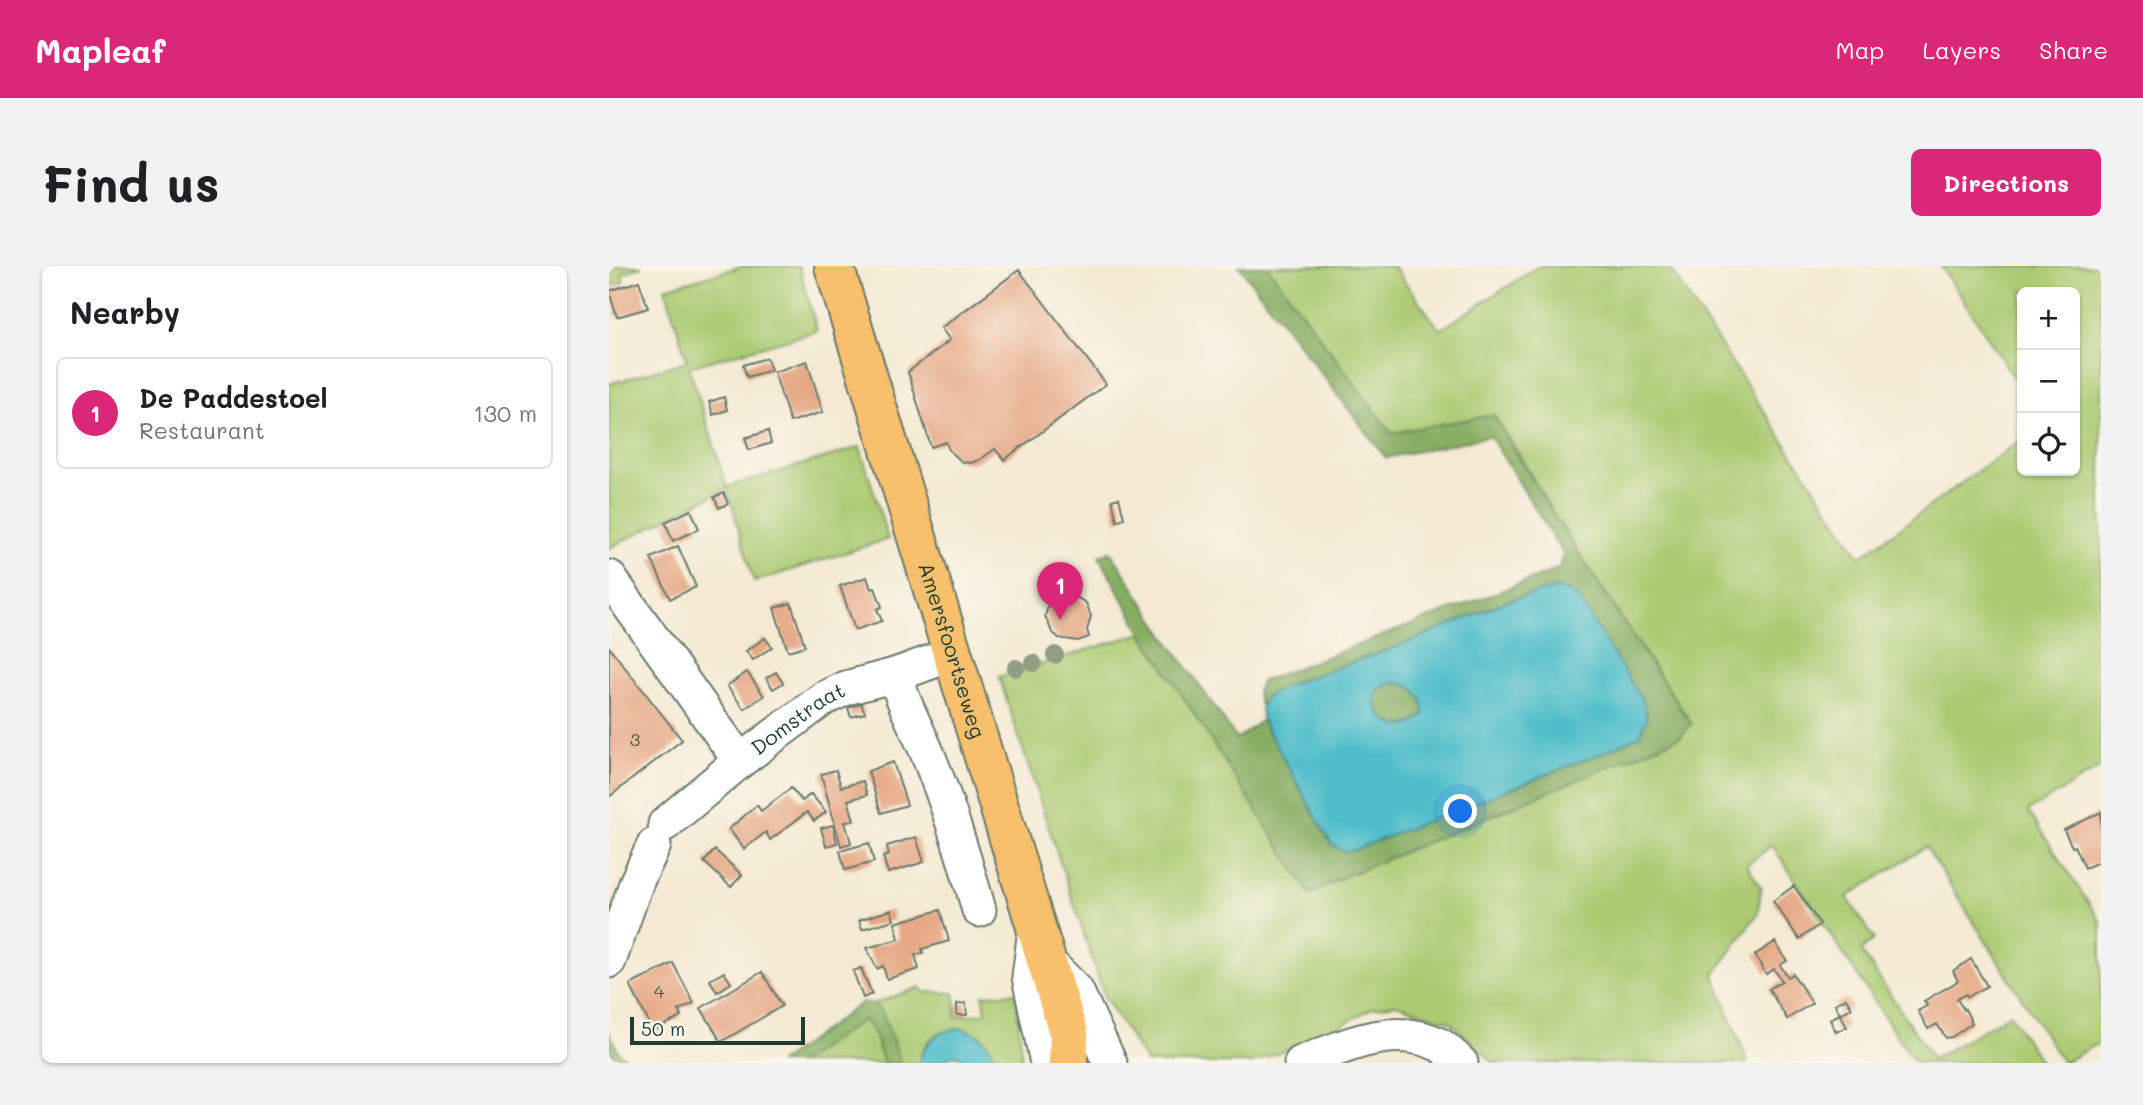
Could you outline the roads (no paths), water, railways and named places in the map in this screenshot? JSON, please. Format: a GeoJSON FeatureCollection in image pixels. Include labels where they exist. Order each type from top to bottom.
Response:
{"type":"FeatureCollection","features":[{"type":"Feature","properties":{"kind":"main road","name":"Amersfoortseweg"},"geometry":{"type":"LineString","coordinates":[[834,266],[1041,944],[1068,1056]]}},
{"type":"Feature","properties":{"kind":"street"},"geometry":{"type":"LineString","coordinates":[[609,577],[740,761]]}},
{"type":"Feature","properties":{"kind":"street","name":"Domstraat"},"geometry":{"type":"LineString","coordinates":[[609,961],[637,881],[659,834],[740,761],[823,699],[846,688],[895,675],[953,654]]}},
{"type":"Feature","properties":{"kind":"street"},"geometry":{"type":"LineString","coordinates":[[895,675],[956,829],[979,910]]}},
{"type":"Feature","properties":{"kind":"street"},"geometry":{"type":"LineString","coordinates":[[1041,944],[1076,990],[1110,1063]]}},
{"type":"Feature","properties":{"kind":"street"},"geometry":{"type":"LineString","coordinates":[[1301,1063],[1360,1041],[1408,1035],[1441,1045],[1461,1063]]}},
{"type":"Feature","properties":{"kind":"water"},"geometry":{"type":"Polygon","coordinates":[[[1557,588],[1569,591],[1579,599],[1642,700],[1647,717],[1640,735],[1609,750],[1352,851],[1342,851],[1331,844],[1262,720],[1261,708],[1265,698],[1285,686],[1402,645],[1507,601],[1557,588]],[[1393,682],[1379,689],[1375,695],[1380,713],[1392,724],[1400,726],[1416,721],[1424,714],[1422,701],[1416,691],[1393,682]]]}},
{"type":"Feature","properties":{"kind":"water"},"geometry":{"type":"Polygon","coordinates":[[[959,1028],[973,1032],[983,1040],[996,1063],[968,1063],[958,1056],[951,1056],[944,1063],[919,1063],[924,1049],[933,1038],[959,1028]]]}},
{"type":"Feature","properties":{"kind":"place","name":"De Paddestoel"},"geometry":{"type":"Point","coordinates":[1060,620]}}]}
